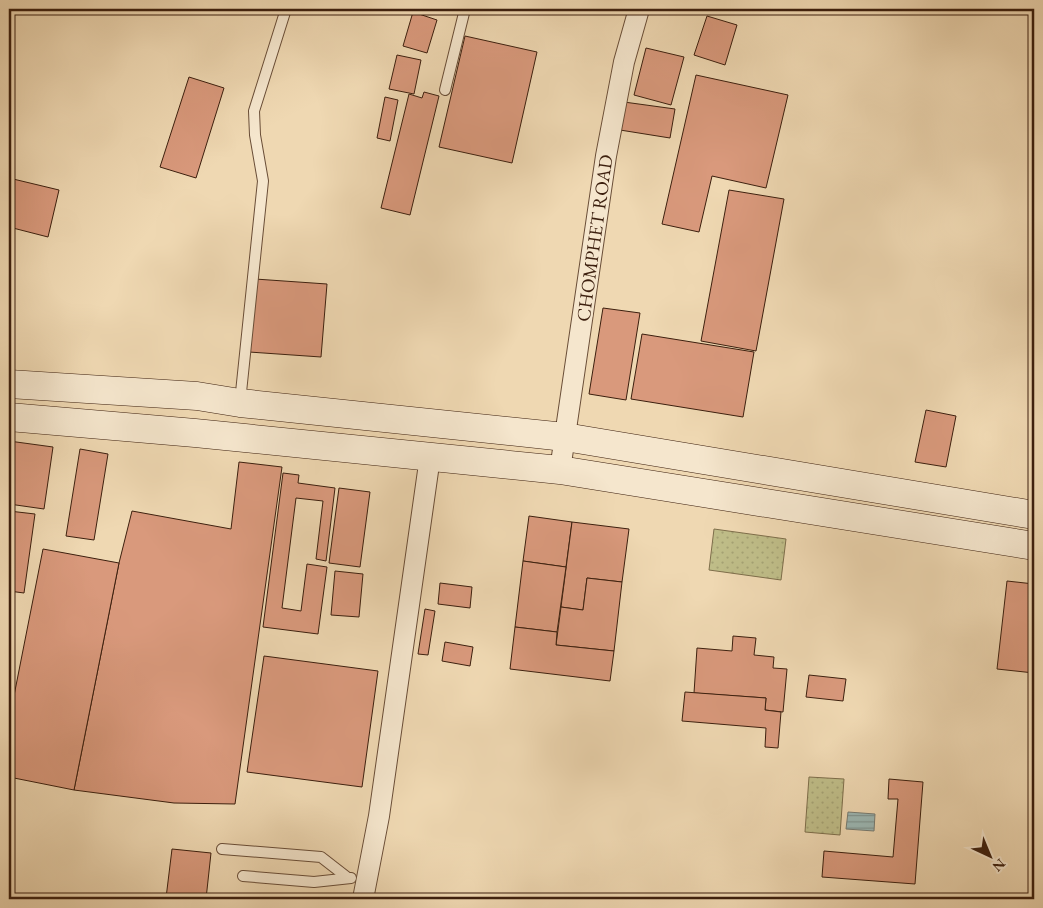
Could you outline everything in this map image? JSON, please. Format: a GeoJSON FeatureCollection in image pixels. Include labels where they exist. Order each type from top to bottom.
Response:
{"type":"FeatureCollection","features":[{"type":"Feature","properties":{"kind":"main road"},"geometry":{"type":"LineString","coordinates":[[9,384],[197,396],[240,403],[565,437],[1034,515]]}},
{"type":"Feature","properties":{"kind":"main road"},"geometry":{"type":"LineString","coordinates":[[195,433],[197,396]]}},
{"type":"Feature","properties":{"kind":"main road"},"geometry":{"type":"LineString","coordinates":[[9,417],[195,433],[560,470],[1034,546]]}},
{"type":"Feature","properties":{"kind":"street","name":"CHOMPHET ROAD"},"geometry":{"type":"LineString","coordinates":[[560,470],[606,156],[624,62],[639,9]]}},
{"type":"Feature","properties":{"kind":"street"},"geometry":{"type":"LineString","coordinates":[[363,899],[358,877],[379,816],[430,457]]}},
{"type":"Feature","properties":{"kind":"lane"},"geometry":{"type":"LineString","coordinates":[[240,403],[263,181],[255,136],[254,111],[286,9]]}},
{"type":"Feature","properties":{"kind":"lane"},"geometry":{"type":"LineString","coordinates":[[445,90],[465,9]]}},
{"type":"Feature","properties":{"kind":"lane"},"geometry":{"type":"LineString","coordinates":[[222,850],[321,857],[358,877]]}},
{"type":"Feature","properties":{"kind":"lane"},"geometry":{"type":"LineString","coordinates":[[243,876],[314,882],[358,877]]}},
{"type":"Feature","properties":{"kind":"shaded area"},"geometry":{"type":"Polygon","coordinates":[[[714,529],[786,539],[781,580],[709,570],[714,529]]]}},
{"type":"Feature","properties":{"kind":"shaded area"},"geometry":{"type":"Polygon","coordinates":[[[809,777],[844,779],[840,835],[805,832],[809,777]]]}},
{"type":"Feature","properties":{"kind":"water"},"geometry":{"type":"Polygon","coordinates":[[[848,812],[875,814],[874,831],[846,829],[848,812]]]}},
{"type":"Feature","properties":{"kind":"building"},"geometry":{"type":"Polygon","coordinates":[[[413,12],[437,20],[427,53],[403,46],[413,12]]]}},
{"type":"Feature","properties":{"kind":"building"},"geometry":{"type":"Polygon","coordinates":[[[707,16],[737,25],[725,65],[694,55],[707,16]]]}},
{"type":"Feature","properties":{"kind":"building"},"geometry":{"type":"Polygon","coordinates":[[[465,36],[537,52],[512,163],[439,147],[465,36]]]}},
{"type":"Feature","properties":{"kind":"building"},"geometry":{"type":"Polygon","coordinates":[[[646,48],[684,57],[671,105],[634,95],[646,48]]]}},
{"type":"Feature","properties":{"kind":"building"},"geometry":{"type":"Polygon","coordinates":[[[397,55],[421,60],[414,94],[389,89],[397,55]]]}},
{"type":"Feature","properties":{"kind":"building"},"geometry":{"type":"Polygon","coordinates":[[[696,75],[788,95],[766,188],[712,176],[699,232],[662,224],[696,75]]]}},
{"type":"Feature","properties":{"kind":"building"},"geometry":{"type":"Polygon","coordinates":[[[189,77],[224,88],[196,178],[160,167],[189,77]]]}},
{"type":"Feature","properties":{"kind":"building"},"geometry":{"type":"Polygon","coordinates":[[[424,92],[439,96],[410,215],[381,208],[409,94],[422,98],[424,92]]]}},
{"type":"Feature","properties":{"kind":"building"},"geometry":{"type":"Polygon","coordinates":[[[385,97],[398,100],[390,141],[377,138],[385,97]]]}},
{"type":"Feature","properties":{"kind":"building"},"geometry":{"type":"Polygon","coordinates":[[[624,102],[675,109],[670,138],[620,130],[624,102]]]}},
{"type":"Feature","properties":{"kind":"building"},"geometry":{"type":"Polygon","coordinates":[[[9,178],[59,190],[48,237],[9,227],[9,178]]]}},
{"type":"Feature","properties":{"kind":"building"},"geometry":{"type":"Polygon","coordinates":[[[729,190],[784,199],[756,351],[701,341],[729,190]]]}},
{"type":"Feature","properties":{"kind":"building"},"geometry":{"type":"Polygon","coordinates":[[[255,279],[327,284],[321,357],[249,352],[255,279]]]}},
{"type":"Feature","properties":{"kind":"building"},"geometry":{"type":"Polygon","coordinates":[[[603,308],[640,313],[626,400],[589,394],[603,308]]]}},
{"type":"Feature","properties":{"kind":"building"},"geometry":{"type":"Polygon","coordinates":[[[642,334],[754,352],[743,417],[631,399],[642,334]]]}},
{"type":"Feature","properties":{"kind":"building"},"geometry":{"type":"Polygon","coordinates":[[[926,410],[956,416],[946,467],[915,462],[926,410]]]}},
{"type":"Feature","properties":{"kind":"building"},"geometry":{"type":"Polygon","coordinates":[[[9,441],[53,447],[44,509],[9,504],[9,441]]]}},
{"type":"Feature","properties":{"kind":"building"},"geometry":{"type":"Polygon","coordinates":[[[80,449],[108,454],[94,540],[66,536],[80,449]]]}},
{"type":"Feature","properties":{"kind":"building"},"geometry":{"type":"Polygon","coordinates":[[[239,462],[282,467],[235,804],[174,803],[74,790],[119,563],[132,511],[231,529],[239,462]]]}},
{"type":"Feature","properties":{"kind":"building"},"geometry":{"type":"Polygon","coordinates":[[[283,473],[299,475],[298,483],[335,488],[326,561],[316,559],[323,501],[296,498],[282,608],[301,611],[307,564],[327,567],[318,634],[263,627],[283,473]]]}},
{"type":"Feature","properties":{"kind":"building"},"geometry":{"type":"Polygon","coordinates":[[[339,488],[370,492],[360,567],[329,563],[339,488]]]}},
{"type":"Feature","properties":{"kind":"building"},"geometry":{"type":"Polygon","coordinates":[[[9,511],[35,514],[24,593],[9,591],[9,511]]]}},
{"type":"Feature","properties":{"kind":"building"},"geometry":{"type":"Polygon","coordinates":[[[529,516],[572,522],[566,567],[523,561],[529,516]]]}},
{"type":"Feature","properties":{"kind":"building"},"geometry":{"type":"Polygon","coordinates":[[[572,522],[629,529],[622,582],[587,578],[583,610],[561,607],[572,522]]]}},
{"type":"Feature","properties":{"kind":"building"},"geometry":{"type":"Polygon","coordinates":[[[43,549],[119,563],[74,790],[9,777],[9,721],[43,549]]]}},
{"type":"Feature","properties":{"kind":"building"},"geometry":{"type":"Polygon","coordinates":[[[523,561],[566,567],[557,632],[515,627],[523,561]]]}},
{"type":"Feature","properties":{"kind":"building"},"geometry":{"type":"Polygon","coordinates":[[[335,571],[363,574],[359,617],[331,615],[335,571]]]}},
{"type":"Feature","properties":{"kind":"building"},"geometry":{"type":"Polygon","coordinates":[[[587,578],[622,582],[614,651],[556,645],[561,607],[583,610],[587,578]]]}},
{"type":"Feature","properties":{"kind":"building"},"geometry":{"type":"Polygon","coordinates":[[[1007,581],[1034,584],[1034,673],[997,669],[1007,581]]]}},
{"type":"Feature","properties":{"kind":"building"},"geometry":{"type":"Polygon","coordinates":[[[440,583],[472,587],[470,608],[438,604],[440,583]]]}},
{"type":"Feature","properties":{"kind":"building"},"geometry":{"type":"Polygon","coordinates":[[[425,609],[435,611],[428,655],[418,654],[425,609]]]}},
{"type":"Feature","properties":{"kind":"building"},"geometry":{"type":"Polygon","coordinates":[[[515,627],[557,632],[556,645],[614,651],[610,681],[510,669],[515,627]]]}},
{"type":"Feature","properties":{"kind":"building"},"geometry":{"type":"Polygon","coordinates":[[[733,636],[756,638],[754,655],[774,657],[773,668],[787,669],[783,712],[765,710],[766,698],[694,693],[697,648],[732,651],[733,636]]]}},
{"type":"Feature","properties":{"kind":"building"},"geometry":{"type":"Polygon","coordinates":[[[445,642],[473,647],[470,666],[442,661],[445,642]]]}},
{"type":"Feature","properties":{"kind":"building"},"geometry":{"type":"Polygon","coordinates":[[[264,656],[378,671],[362,787],[247,772],[264,656]]]}},
{"type":"Feature","properties":{"kind":"building"},"geometry":{"type":"Polygon","coordinates":[[[809,675],[846,679],[843,701],[806,697],[809,675]]]}},
{"type":"Feature","properties":{"kind":"building"},"geometry":{"type":"Polygon","coordinates":[[[685,692],[766,698],[765,710],[781,712],[778,748],[765,747],[766,728],[682,721],[685,692]]]}},
{"type":"Feature","properties":{"kind":"building"},"geometry":{"type":"Polygon","coordinates":[[[889,779],[923,782],[915,884],[822,877],[824,851],[893,857],[898,799],[888,799],[889,779]]]}},
{"type":"Feature","properties":{"kind":"building"},"geometry":{"type":"Polygon","coordinates":[[[172,849],[211,853],[206,899],[166,898],[172,849]]]}},
{"type":"Feature","properties":{"kind":"building"},"geometry":{"type":"Polygon","coordinates":[[[772,895],[814,899],[771,899],[772,895]]]}}]}
